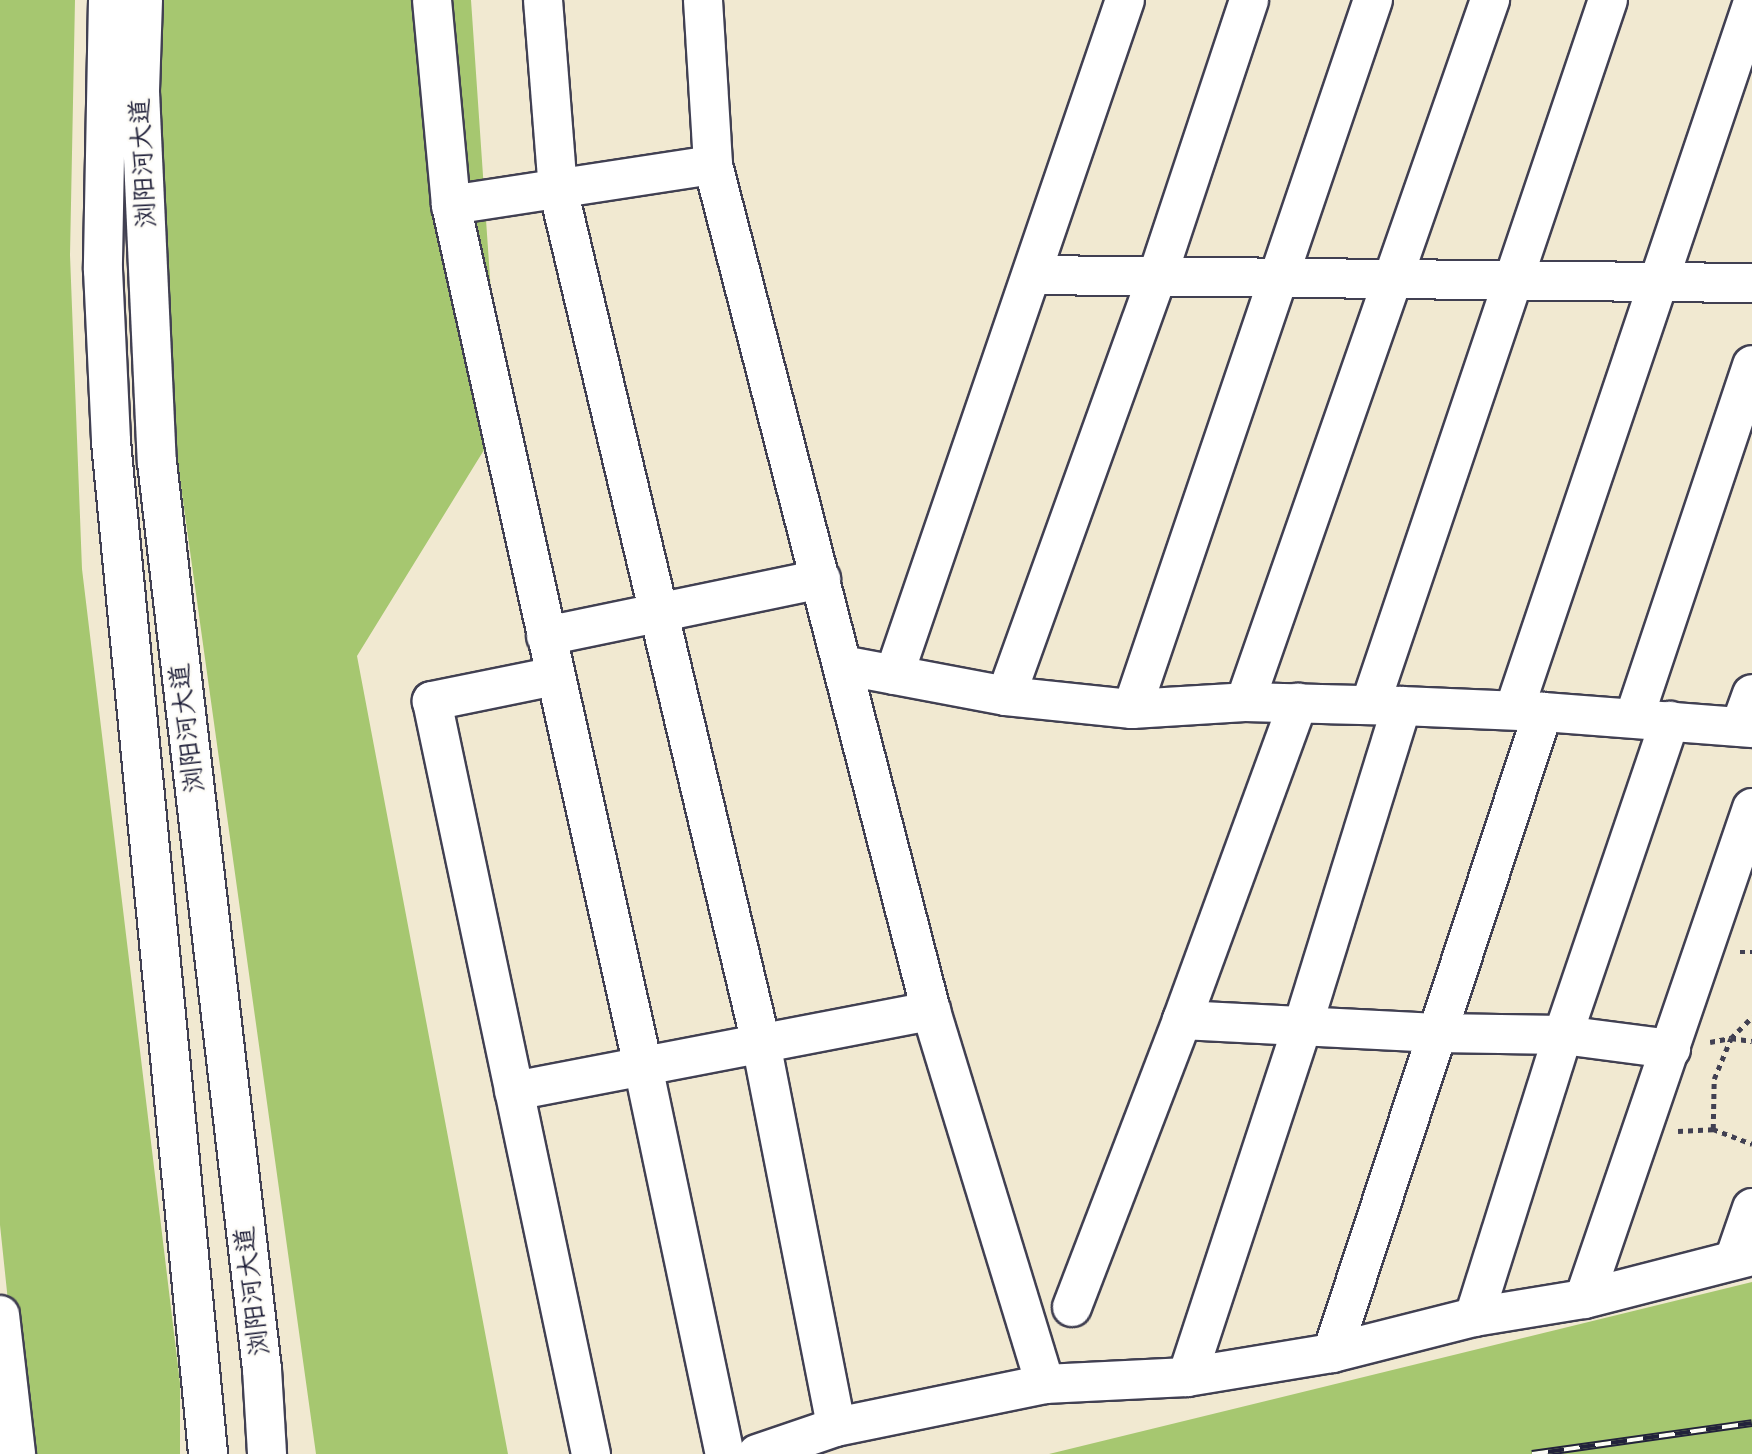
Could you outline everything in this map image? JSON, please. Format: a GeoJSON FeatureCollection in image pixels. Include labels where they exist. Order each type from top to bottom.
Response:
{"type":"FeatureCollection","features":[{"type":"Feature","properties":{"kind":"street","name":"浏阳河大道"},"geometry":{"type":"LineString","coordinates":[[108,0],[103,270],[111,442],[208,1454]]}},
{"type":"Feature","properties":{"kind":"street","name":"浏阳河大道"},"geometry":{"type":"LineString","coordinates":[[143,0],[140,92],[157,462],[262,1368],[267,1454]]}},
{"type":"Feature","properties":{"kind":"street"},"geometry":{"type":"LineString","coordinates":[[432,0],[451,205],[643,1066],[725,1454]]}},
{"type":"Feature","properties":{"kind":"street"},"geometry":{"type":"LineString","coordinates":[[543,0],[558,188],[661,612],[761,1043],[836,1427]]}},
{"type":"Feature","properties":{"kind":"street"},"geometry":{"type":"LineString","coordinates":[[703,0],[713,165],[931,1011],[1045,1384]]}},
{"type":"Feature","properties":{"kind":"street"},"geometry":{"type":"LineString","coordinates":[[894,675],[1125,0]]}},
{"type":"Feature","properties":{"kind":"street"},"geometry":{"type":"LineString","coordinates":[[1006,696],[1157,277],[1249,0]]}},
{"type":"Feature","properties":{"kind":"street"},"geometry":{"type":"LineString","coordinates":[[1132,709],[1373,0]]}},
{"type":"Feature","properties":{"kind":"street"},"geometry":{"type":"LineString","coordinates":[[1245,702],[1490,0]]}},
{"type":"Feature","properties":{"kind":"street"},"geometry":{"type":"LineString","coordinates":[[1187,1377],[1303,1025],[1386,705],[1514,282],[1608,0]]}},
{"type":"Feature","properties":{"kind":"street"},"geometry":{"type":"LineString","coordinates":[[1332,1353],[1437,1033],[1529,711],[1658,284],[1752,5]]}},
{"type":"Feature","properties":{"kind":"street"},"geometry":{"type":"LineString","coordinates":[[451,205],[713,165]]}},
{"type":"Feature","properties":{"kind":"street"},"geometry":{"type":"LineString","coordinates":[[1032,275],[1752,283]]}},
{"type":"Feature","properties":{"kind":"street"},"geometry":{"type":"LineString","coordinates":[[1475,1317],[1563,1035],[1752,365]]}},
{"type":"Feature","properties":{"kind":"street"},"geometry":{"type":"LineString","coordinates":[[546,636],[821,579]]}},
{"type":"Feature","properties":{"kind":"street"},"geometry":{"type":"LineString","coordinates":[[842,665],[1006,696],[1132,709],[1245,702],[1386,705],[1652,719],[1748,716]]}},
{"type":"Feature","properties":{"kind":"street"},"geometry":{"type":"LineString","coordinates":[[555,676],[432,701],[591,1454]]}},
{"type":"Feature","properties":{"kind":"street"},"geometry":{"type":"LineString","coordinates":[[1072,1307],[1182,1020],[1298,704]]}},
{"type":"Feature","properties":{"kind":"street"},"geometry":{"type":"LineString","coordinates":[[1584,1299],[1752,808]]}},
{"type":"Feature","properties":{"kind":"street"},"geometry":{"type":"LineString","coordinates":[[514,1091],[931,1011]]}},
{"type":"Feature","properties":{"kind":"street"},"geometry":{"type":"LineString","coordinates":[[1182,1020],[1437,1033],[1563,1035],[1671,1049]]}},
{"type":"Feature","properties":{"kind":"street"},"geometry":{"type":"LineString","coordinates":[[757,1454],[836,1427],[1045,1384],[1187,1377],[1332,1353],[1475,1317],[1584,1299],[1743,1258],[1752,1208]]}},
{"type":"Feature","properties":{"kind":"street"},"geometry":{"type":"LineString","coordinates":[[0,1315],[16,1454]]}},
{"type":"Feature","properties":{"kind":"path"},"geometry":{"type":"LineString","coordinates":[[1713,1129],[1714,1079],[1731,1038],[1752,1017]]}},
{"type":"Feature","properties":{"kind":"path"},"geometry":{"type":"LineString","coordinates":[[1642,1133],[1713,1129],[1752,1144]]}},
{"type":"Feature","properties":{"kind":"green space"},"geometry":{"type":"Polygon","coordinates":[[[0,0],[75,0],[70,255],[82,569],[180,1383],[180,1454],[24,1454],[0,1225],[0,0]]]}},
{"type":"Feature","properties":{"kind":"green space"},"geometry":{"type":"Polygon","coordinates":[[[160,0],[471,0],[500,424],[357,656],[508,1454],[316,1454],[149,257],[160,0]]]}},
{"type":"Feature","properties":{"kind":"green space"},"geometry":{"type":"Polygon","coordinates":[[[1752,1282],[1752,1454],[1049,1454],[1752,1282]]]}},
{"type":"Feature","properties":{"kind":"railway"},"geometry":{"type":"LineString","coordinates":[[1532,1454],[1752,1423]]}}]}
